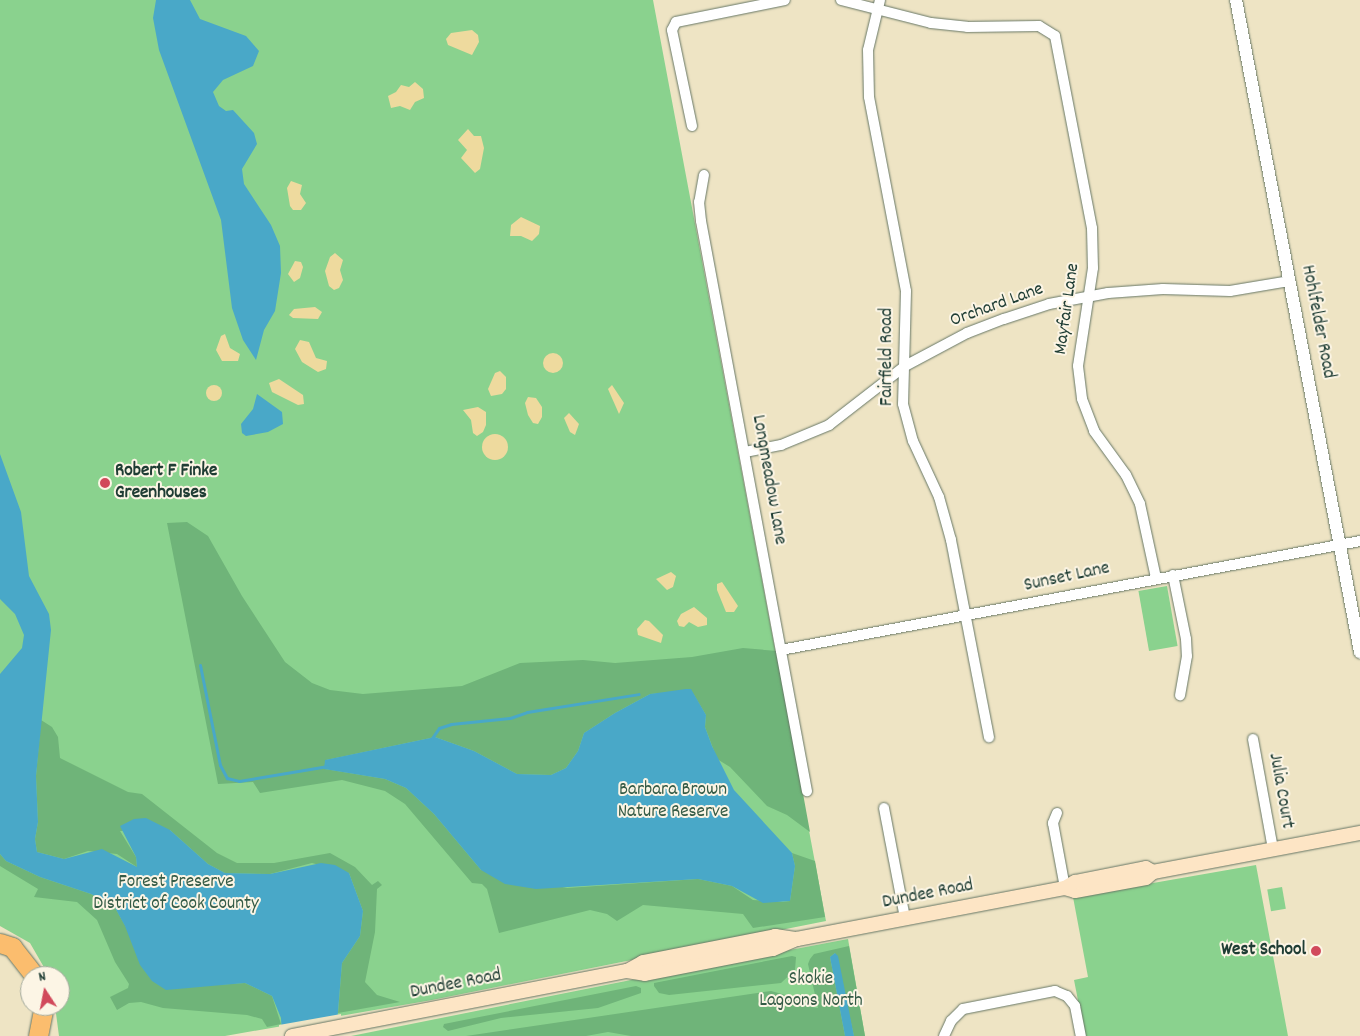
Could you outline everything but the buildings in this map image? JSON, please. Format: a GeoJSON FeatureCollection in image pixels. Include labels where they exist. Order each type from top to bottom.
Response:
{"type":"FeatureCollection","features":[{"type":"Feature","properties":{"kind":"highway"},"geometry":{"type":"LineString","coordinates":[[0,943],[12,947],[27,966]]}},
{"type":"Feature","properties":{"kind":"highway"},"geometry":{"type":"LineString","coordinates":[[38,1036],[42,1016]]}},
{"type":"Feature","properties":{"kind":"main road","name":"Dundee Road"},"geometry":{"type":"LineString","coordinates":[[292,1036],[627,971],[646,974],[773,949],[797,938],[1065,888],[1075,882],[1110,875],[1146,868],[1153,872],[1360,832]]}},
{"type":"Feature","properties":{"kind":"street"},"geometry":{"type":"LineString","coordinates":[[692,126],[673,26],[676,22],[756,3],[785,0]]}},
{"type":"Feature","properties":{"kind":"street"},"geometry":{"type":"LineString","coordinates":[[841,0],[878,4]]}},
{"type":"Feature","properties":{"kind":"street","name":"Hohlfelder Road"},"geometry":{"type":"LineString","coordinates":[[1236,0],[1360,652]]}},
{"type":"Feature","properties":{"kind":"street","name":"Mayfair Lane"},"geometry":{"type":"LineString","coordinates":[[878,4],[951,26],[1030,26],[1051,32],[1057,42],[1092,228],[1093,268],[1078,366],[1082,399],[1094,431],[1126,475],[1140,504],[1156,578]]}},
{"type":"Feature","properties":{"kind":"street","name":"Fairfield Road"},"geometry":{"type":"LineString","coordinates":[[878,4],[868,50],[869,96],[906,291],[905,366],[902,388],[907,422],[939,497],[951,540],[989,736]]}},
{"type":"Feature","properties":{"kind":"street","name":"Longmeadow Lane"},"geometry":{"type":"LineString","coordinates":[[704,175],[700,209],[807,791]]}},
{"type":"Feature","properties":{"kind":"street","name":"Orchard Lane"},"geometry":{"type":"LineString","coordinates":[[745,452],[781,445],[829,425],[905,366],[967,333],[1004,318],[1088,296],[1146,289],[1230,291],[1290,281]]}},
{"type":"Feature","properties":{"kind":"street","name":"Sunset Lane"},"geometry":{"type":"LineString","coordinates":[[781,650],[966,617],[1156,578],[1360,541]]}},
{"type":"Feature","properties":{"kind":"street"},"geometry":{"type":"LineString","coordinates":[[1173,575],[1186,639],[1186,664],[1180,695]]}},
{"type":"Feature","properties":{"kind":"street","name":"Julia Court"},"geometry":{"type":"LineString","coordinates":[[1253,739],[1273,849]]}},
{"type":"Feature","properties":{"kind":"street"},"geometry":{"type":"LineString","coordinates":[[884,808],[905,918]]}},
{"type":"Feature","properties":{"kind":"street"},"geometry":{"type":"LineString","coordinates":[[1057,813],[1053,823],[1065,888]]}},
{"type":"Feature","properties":{"kind":"street"},"geometry":{"type":"LineString","coordinates":[[944,1036],[956,1015],[976,1004],[1046,992],[1067,996],[1074,1006],[1081,1036]]}},
{"type":"Feature","properties":{"kind":"green space"},"geometry":{"type":"Polygon","coordinates":[[[0,0],[653,0],[826,921],[432,1000],[225,1036],[59,1036],[56,1016],[70,1016],[70,966],[43,966],[30,943],[0,926],[0,0]]]}},
{"type":"Feature","properties":{"kind":"green space"},"geometry":{"type":"Polygon","coordinates":[[[187,522],[208,536],[242,596],[285,662],[312,683],[330,690],[363,694],[462,686],[520,663],[583,660],[615,663],[692,657],[743,648],[777,651],[810,832],[787,815],[767,806],[730,767],[717,759],[705,727],[706,715],[694,695],[681,692],[650,694],[615,713],[584,733],[578,751],[566,768],[551,775],[517,774],[474,751],[435,737],[326,760],[325,769],[385,779],[406,788],[434,814],[481,870],[567,888],[698,879],[732,886],[753,900],[783,902],[790,901],[795,866],[792,853],[815,861],[825,917],[753,928],[743,914],[643,905],[617,921],[607,914],[590,910],[499,933],[487,889],[482,884],[472,883],[405,804],[385,791],[342,780],[260,793],[253,782],[218,784],[167,523],[187,522]]]}},
{"type":"Feature","properties":{"kind":"green space"},"geometry":{"type":"Polygon","coordinates":[[[1167,586],[1178,646],[1149,651],[1138,591],[1167,586]]]}},
{"type":"Feature","properties":{"kind":"green space"},"geometry":{"type":"Polygon","coordinates":[[[41,720],[52,727],[58,737],[60,758],[128,792],[142,794],[217,853],[237,863],[274,863],[330,853],[355,867],[372,885],[378,881],[382,885],[377,889],[375,932],[365,982],[377,995],[400,1002],[338,1013],[342,963],[360,936],[363,911],[349,873],[312,863],[270,874],[225,873],[208,864],[170,830],[120,831],[136,857],[137,867],[117,854],[88,851],[64,859],[37,852],[35,839],[38,822],[36,776],[41,720]]]}},
{"type":"Feature","properties":{"kind":"green space"},"geometry":{"type":"Polygon","coordinates":[[[0,854],[6,861],[40,877],[91,894],[114,906],[126,927],[216,985],[245,983],[272,996],[281,1024],[267,1027],[262,1019],[247,1015],[163,1008],[141,1002],[129,1003],[117,1010],[110,997],[128,988],[129,984],[115,962],[97,920],[77,902],[34,897],[38,889],[0,866],[0,854]]]}},
{"type":"Feature","properties":{"kind":"green space"},"geometry":{"type":"Polygon","coordinates":[[[1256,865],[1288,1036],[1085,1036],[1074,980],[1088,977],[1073,897],[1256,865]]]}},
{"type":"Feature","properties":{"kind":"green space"},"geometry":{"type":"Polygon","coordinates":[[[1282,887],[1286,909],[1271,911],[1267,890],[1282,887]]]}},
{"type":"Feature","properties":{"kind":"green space","name":"Skokie Lagoons North"},"geometry":{"type":"Polygon","coordinates":[[[848,939],[865,1036],[351,1036],[646,977],[848,939]]]}},
{"type":"Feature","properties":{"kind":"green space"},"geometry":{"type":"Polygon","coordinates":[[[849,946],[865,1036],[854,1036],[835,953],[830,957],[845,1036],[631,1036],[608,1032],[586,1036],[466,1036],[771,991],[796,998],[806,1006],[818,1008],[808,964],[810,959],[814,954],[849,946]]]}},
{"type":"Feature","properties":{"kind":"green space"},"geometry":{"type":"Polygon","coordinates":[[[792,956],[796,957],[795,970],[781,983],[669,995],[659,993],[654,986],[654,983],[792,956]]]}},
{"type":"Feature","properties":{"kind":"green space"},"geometry":{"type":"Polygon","coordinates":[[[636,986],[641,988],[641,993],[598,1008],[501,1018],[448,1031],[443,1027],[444,1024],[636,986]]]}},
{"type":"Feature","properties":{"kind":"sand"},"geometry":{"type":"Polygon","coordinates":[[[472,30],[478,35],[479,42],[472,55],[448,45],[446,39],[451,33],[472,30]]]}},
{"type":"Feature","properties":{"kind":"sand"},"geometry":{"type":"Polygon","coordinates":[[[415,82],[423,89],[424,98],[415,102],[410,110],[400,106],[391,108],[388,96],[396,92],[401,85],[409,87],[415,82]]]}},
{"type":"Feature","properties":{"kind":"sand"},"geometry":{"type":"Polygon","coordinates":[[[468,129],[474,136],[481,136],[484,148],[480,169],[475,173],[461,158],[467,150],[458,140],[468,129]]]}},
{"type":"Feature","properties":{"kind":"sand"},"geometry":{"type":"Polygon","coordinates":[[[291,181],[302,185],[300,194],[306,203],[301,210],[293,210],[290,206],[287,188],[291,181]]]}},
{"type":"Feature","properties":{"kind":"sand"},"geometry":{"type":"Polygon","coordinates":[[[521,217],[540,226],[539,234],[532,241],[521,236],[510,236],[511,225],[521,217]]]}},
{"type":"Feature","properties":{"kind":"sand"},"geometry":{"type":"Polygon","coordinates":[[[335,253],[343,260],[340,270],[343,280],[339,288],[334,290],[329,286],[325,271],[330,257],[335,253]]]}},
{"type":"Feature","properties":{"kind":"sand"},"geometry":{"type":"Polygon","coordinates":[[[295,261],[301,262],[303,267],[300,278],[294,282],[288,274],[295,261]]]}},
{"type":"Feature","properties":{"kind":"sand"},"geometry":{"type":"Polygon","coordinates":[[[315,307],[322,312],[318,319],[293,318],[289,315],[294,309],[315,307]]]}},
{"type":"Feature","properties":{"kind":"sand"},"geometry":{"type":"Polygon","coordinates":[[[225,334],[230,348],[240,354],[238,361],[222,361],[216,350],[221,336],[225,334]]]}},
{"type":"Feature","properties":{"kind":"sand"},"geometry":{"type":"Polygon","coordinates":[[[300,340],[309,342],[316,358],[327,361],[326,369],[318,372],[302,362],[295,349],[300,340]]]}},
{"type":"Feature","properties":{"kind":"sand"},"geometry":{"type":"Polygon","coordinates":[[[553,353],[560,356],[563,363],[560,370],[553,373],[546,370],[543,363],[546,356],[553,353]]]}},
{"type":"Feature","properties":{"kind":"sand"},"geometry":{"type":"Polygon","coordinates":[[[500,371],[506,377],[506,389],[502,394],[491,396],[488,389],[495,373],[500,371]]]}},
{"type":"Feature","properties":{"kind":"sand"},"geometry":{"type":"Polygon","coordinates":[[[279,379],[303,395],[304,404],[298,405],[272,392],[269,383],[279,379]]]}},
{"type":"Feature","properties":{"kind":"sand"},"geometry":{"type":"Polygon","coordinates":[[[214,385],[222,393],[214,401],[206,393],[214,385]]]}},
{"type":"Feature","properties":{"kind":"sand"},"geometry":{"type":"Polygon","coordinates":[[[612,385],[624,403],[619,414],[608,389],[612,385]]]}},
{"type":"Feature","properties":{"kind":"sand"},"geometry":{"type":"Polygon","coordinates":[[[528,397],[536,398],[542,407],[542,417],[538,424],[533,423],[528,415],[525,403],[528,397]]]}},
{"type":"Feature","properties":{"kind":"sand"},"geometry":{"type":"Polygon","coordinates":[[[478,407],[486,412],[486,425],[483,432],[477,436],[473,433],[471,420],[463,410],[478,407]]]}},
{"type":"Feature","properties":{"kind":"sand"},"geometry":{"type":"Polygon","coordinates":[[[569,413],[579,424],[575,435],[570,432],[564,418],[569,413]]]}},
{"type":"Feature","properties":{"kind":"sand"},"geometry":{"type":"Polygon","coordinates":[[[495,434],[504,438],[508,447],[504,456],[495,460],[486,456],[482,447],[486,438],[495,434]]]}},
{"type":"Feature","properties":{"kind":"sand"},"geometry":{"type":"Polygon","coordinates":[[[671,572],[676,576],[673,587],[667,590],[656,579],[671,572]]]}},
{"type":"Feature","properties":{"kind":"sand"},"geometry":{"type":"Polygon","coordinates":[[[722,582],[738,606],[734,612],[726,612],[717,590],[717,584],[722,582]]]}},
{"type":"Feature","properties":{"kind":"sand"},"geometry":{"type":"Polygon","coordinates":[[[694,607],[707,618],[707,625],[698,627],[689,622],[684,627],[679,626],[677,621],[681,614],[694,607]]]}},
{"type":"Feature","properties":{"kind":"sand"},"geometry":{"type":"Polygon","coordinates":[[[645,620],[649,621],[663,635],[661,643],[638,635],[637,629],[645,620]]]}},
{"type":"Feature","properties":{"kind":"water"},"geometry":{"type":"Polygon","coordinates":[[[156,0],[190,0],[200,19],[246,36],[259,51],[253,66],[223,80],[213,92],[219,106],[226,111],[233,110],[254,133],[257,144],[242,169],[244,184],[271,225],[280,246],[281,273],[275,311],[264,330],[256,360],[243,340],[232,308],[221,220],[159,50],[153,18],[156,0]]]}},
{"type":"Feature","properties":{"kind":"water"},"geometry":{"type":"Polygon","coordinates":[[[257,394],[282,412],[283,424],[268,432],[246,436],[242,433],[241,424],[253,409],[257,394]]]}},
{"type":"Feature","properties":{"kind":"water"},"geometry":{"type":"Polygon","coordinates":[[[0,454],[21,512],[29,576],[49,614],[51,630],[36,776],[38,822],[35,839],[37,852],[64,859],[102,849],[137,867],[136,857],[120,826],[134,819],[146,818],[170,830],[208,864],[225,873],[270,874],[321,863],[335,865],[349,873],[363,911],[360,936],[342,963],[337,1024],[282,1036],[281,1018],[272,996],[245,983],[166,990],[152,981],[140,965],[125,926],[114,906],[91,894],[40,877],[6,861],[0,854],[0,674],[22,648],[24,635],[15,614],[0,599],[0,454]]]}},
{"type":"Feature","properties":{"kind":"water"},"geometry":{"type":"Polygon","coordinates":[[[691,689],[706,715],[705,727],[712,746],[734,790],[792,853],[795,866],[790,901],[763,903],[732,886],[698,879],[536,889],[505,884],[481,870],[434,814],[406,788],[385,779],[324,769],[325,760],[435,737],[474,751],[517,774],[551,775],[566,768],[578,751],[584,733],[615,713],[650,694],[691,689]]]}},
{"type":"Feature","properties":{"kind":"water"},"geometry":{"type":"Polygon","coordinates":[[[835,953],[838,956],[854,1036],[845,1036],[830,957],[835,953]]]}},
{"type":"Feature","properties":{"kind":"pier"},"geometry":{"type":"Polygon","coordinates":[[[341,1014],[342,1036],[279,1036],[279,1025],[341,1014]]]}},
{"type":"Feature","properties":{"kind":"waterway"},"geometry":{"type":"LineString","coordinates":[[200,665],[220,765],[227,778],[239,781],[328,766]]}},
{"type":"Feature","properties":{"kind":"waterway"},"geometry":{"type":"LineString","coordinates":[[432,738],[439,728],[451,724],[510,718],[527,712],[639,694]]}},
{"type":"Feature","properties":{"kind":"place","name":"Robert F Finke Greenhouses"},"geometry":{"type":"Point","coordinates":[105,483]}},
{"type":"Feature","properties":{"kind":"place","name":"West School"},"geometry":{"type":"Point","coordinates":[1316,951]}},
{"type":"Feature","properties":{"kind":"park label","name":"Barbara Brown Nature Reserve"},"geometry":{"type":"Point","coordinates":[673,802]}},
{"type":"Feature","properties":{"kind":"park label","name":"Forest Preserve District of Cook County"},"geometry":{"type":"Point","coordinates":[176,894]}}]}
